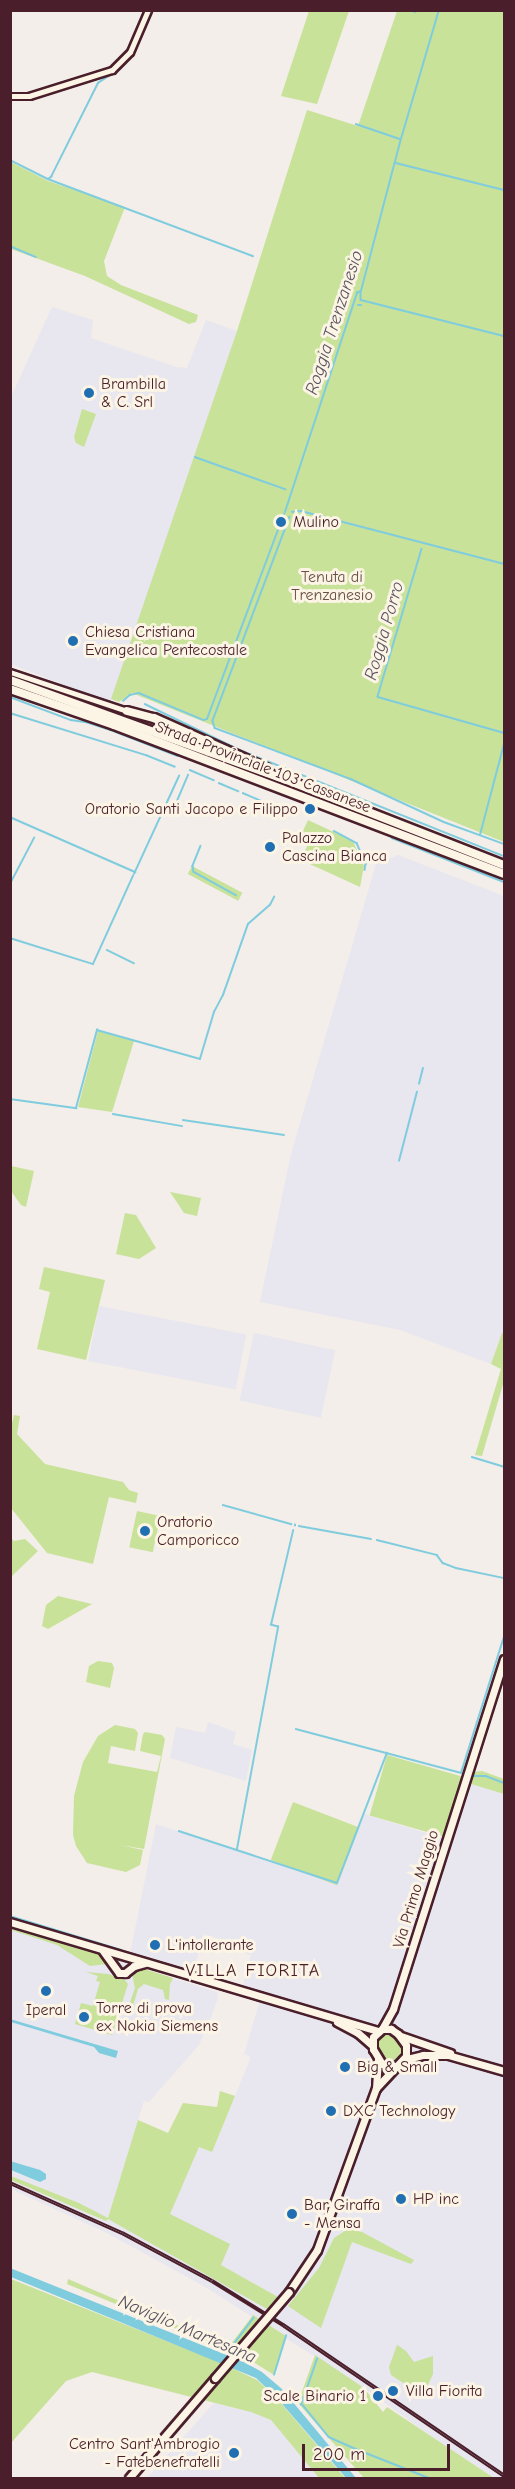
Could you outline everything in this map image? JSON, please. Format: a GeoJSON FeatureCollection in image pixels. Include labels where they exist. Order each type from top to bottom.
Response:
{"type":"FeatureCollection","features":[{"type":"Feature","properties":{"kind":"highway","name":"Strada Provinciale 103 Cassanese"},"geometry":{"type":"LineString","coordinates":[[10,681],[297,784],[504,865]]}},
{"type":"Feature","properties":{"kind":"highway","name":"Strada Provinciale 103 Cassanese"},"geometry":{"type":"LineString","coordinates":[[10,689],[114,725],[504,874]]}},
{"type":"Feature","properties":{"kind":"highway"},"geometry":{"type":"LineString","coordinates":[[127,711],[162,721],[297,784]]}},
{"type":"Feature","properties":{"kind":"main road","name":"Via Primo Maggio"},"geometry":{"type":"LineString","coordinates":[[381,2030],[393,2009],[504,1659]]}},
{"type":"Feature","properties":{"kind":"main road"},"geometry":{"type":"LineString","coordinates":[[10,1922],[324,2016],[381,2030],[390,2029],[398,2034],[504,2071]]}},
{"type":"Feature","properties":{"kind":"main road"},"geometry":{"type":"LineString","coordinates":[[101,1949],[118,1973],[148,1962]]}},
{"type":"Feature","properties":{"kind":"main road"},"geometry":{"type":"LineString","coordinates":[[112,1964],[114,1958],[123,1955]]}},
{"type":"Feature","properties":{"kind":"main road"},"geometry":{"type":"LineString","coordinates":[[123,1955],[131,1964],[128,1971]]}},
{"type":"Feature","properties":{"kind":"main road","name":"Via Primo Maggio"},"geometry":{"type":"LineString","coordinates":[[393,2009],[393,2021],[398,2034]]}},
{"type":"Feature","properties":{"kind":"main road"},"geometry":{"type":"LineString","coordinates":[[129,2478],[289,2292],[317,2250],[376,2088],[378,2060],[372,2045],[355,2030],[324,2016]]}},
{"type":"Feature","properties":{"kind":"main road"},"geometry":{"type":"LineString","coordinates":[[372,2045],[373,2037],[381,2030]]}},
{"type":"Feature","properties":{"kind":"main road"},"geometry":{"type":"LineString","coordinates":[[398,2034],[406,2048],[403,2060]]}},
{"type":"Feature","properties":{"kind":"main road"},"geometry":{"type":"LineString","coordinates":[[376,2088],[403,2060],[429,2054],[472,2061]]}},
{"type":"Feature","properties":{"kind":"main road"},"geometry":{"type":"LineString","coordinates":[[378,2060],[386,2065],[395,2066]]}},
{"type":"Feature","properties":{"kind":"street"},"geometry":{"type":"LineString","coordinates":[[10,96],[29,96],[109,71],[130,52],[148,10]]}},
{"type":"Feature","properties":{"kind":"street"},"geometry":{"type":"LineString","coordinates":[[10,672],[127,711]]}},
{"type":"Feature","properties":{"kind":"shaded area"},"geometry":{"type":"Polygon","coordinates":[[[52,307],[93,320],[91,338],[176,367],[187,368],[206,320],[237,331],[171,532],[110,703],[11,664],[11,397],[52,307]]]}},
{"type":"Feature","properties":{"kind":"shaded area"},"geometry":{"type":"Polygon","coordinates":[[[398,855],[504,896],[504,1334],[502,1333],[491,1364],[400,1330],[260,1302],[291,1154],[376,864],[398,855]]]}},
{"type":"Feature","properties":{"kind":"shaded area"},"geometry":{"type":"Polygon","coordinates":[[[99,1306],[246,1335],[236,1390],[88,1361],[99,1306]]]}},
{"type":"Feature","properties":{"kind":"shaded area"},"geometry":{"type":"Polygon","coordinates":[[[254,1333],[335,1350],[321,1418],[240,1400],[254,1333]]]}},
{"type":"Feature","properties":{"kind":"shaded area"},"geometry":{"type":"Polygon","coordinates":[[[208,1722],[236,1732],[233,1744],[252,1750],[246,1781],[170,1758],[176,1727],[205,1733],[208,1722]]]}},
{"type":"Feature","properties":{"kind":"shaded area"},"geometry":{"type":"Polygon","coordinates":[[[467,1783],[504,1794],[504,2478],[494,2478],[463,2457],[461,2458],[364,2388],[202,2285],[107,2233],[11,2189],[11,2180],[106,2221],[79,2203],[11,2176],[10,1928],[217,1992],[218,1998],[199,2045],[149,2102],[144,2101],[108,2218],[267,2308],[278,2297],[220,2265],[230,2244],[169,2215],[199,2147],[212,2152],[251,2057],[244,2054],[261,1997],[242,1988],[251,1955],[229,1948],[230,1942],[204,1934],[193,1973],[130,1954],[156,1824],[337,1884],[364,1814],[446,1839],[450,1844],[467,1783]]]}},
{"type":"Feature","properties":{"kind":"shaded area","name":"Centro Sant'Ambrogio - Fatebenefratelli"},"geometry":{"type":"Polygon","coordinates":[[[214,2403],[251,2412],[271,2420],[319,2478],[147,2478],[214,2403]]]}},
{"type":"Feature","properties":{"kind":"green space"},"geometry":{"type":"Polygon","coordinates":[[[309,11],[349,11],[317,104],[281,96],[309,11]]]}},
{"type":"Feature","properties":{"kind":"green space","name":"Tenuta di Trenzanesio"},"geometry":{"type":"Polygon","coordinates":[[[397,11],[504,11],[504,842],[132,693],[119,702],[111,699],[237,331],[307,110],[358,126],[397,11]]]}},
{"type":"Feature","properties":{"kind":"green space"},"geometry":{"type":"Polygon","coordinates":[[[11,162],[48,181],[125,207],[104,261],[107,276],[121,285],[198,315],[196,322],[189,324],[85,276],[11,249],[11,162]]]}},
{"type":"Feature","properties":{"kind":"green space"},"geometry":{"type":"Polygon","coordinates":[[[82,409],[96,414],[84,447],[76,443],[74,437],[82,409]]]}},
{"type":"Feature","properties":{"kind":"green space"},"geometry":{"type":"Polygon","coordinates":[[[308,820],[353,841],[364,866],[360,887],[301,860],[307,846],[298,842],[308,820]]]}},
{"type":"Feature","properties":{"kind":"green space"},"geometry":{"type":"Polygon","coordinates":[[[192,866],[242,893],[238,901],[188,874],[192,866]]]}},
{"type":"Feature","properties":{"kind":"green space"},"geometry":{"type":"Polygon","coordinates":[[[98,1031],[134,1041],[112,1112],[78,1107],[98,1031]]]}},
{"type":"Feature","properties":{"kind":"green space"},"geometry":{"type":"Polygon","coordinates":[[[11,1166],[34,1171],[26,1207],[21,1205],[11,1191],[11,1166]]]}},
{"type":"Feature","properties":{"kind":"green space"},"geometry":{"type":"Polygon","coordinates":[[[170,1192],[201,1198],[197,1216],[184,1213],[170,1192]]]}},
{"type":"Feature","properties":{"kind":"green space"},"geometry":{"type":"Polygon","coordinates":[[[125,1213],[136,1215],[156,1248],[139,1259],[116,1254],[125,1213]]]}},
{"type":"Feature","properties":{"kind":"green space"},"geometry":{"type":"Polygon","coordinates":[[[44,1267],[105,1280],[86,1360],[37,1349],[50,1292],[39,1289],[44,1267]]]}},
{"type":"Feature","properties":{"kind":"green space"},"geometry":{"type":"Polygon","coordinates":[[[502,1333],[504,1334],[504,1381],[482,1456],[475,1455],[501,1369],[491,1364],[502,1333]]]}},
{"type":"Feature","properties":{"kind":"green space"},"geometry":{"type":"Polygon","coordinates":[[[14,1415],[20,1416],[17,1434],[45,1464],[123,1482],[129,1490],[138,1493],[136,1503],[109,1497],[93,1564],[47,1553],[11,1508],[10,1432],[14,1415]]]}},
{"type":"Feature","properties":{"kind":"green space","name":"Oratorio Camporicco"},"geometry":{"type":"Polygon","coordinates":[[[137,1511],[160,1516],[153,1552],[129,1547],[137,1511]]]}},
{"type":"Feature","properties":{"kind":"green space"},"geometry":{"type":"Polygon","coordinates":[[[10,1537],[14,1541],[25,1539],[38,1551],[11,1577],[10,1537]]]}},
{"type":"Feature","properties":{"kind":"green space"},"geometry":{"type":"Polygon","coordinates":[[[58,1596],[92,1604],[48,1629],[42,1626],[46,1605],[58,1596]]]}},
{"type":"Feature","properties":{"kind":"green space"},"geometry":{"type":"Polygon","coordinates":[[[98,1661],[112,1663],[114,1668],[110,1688],[86,1682],[89,1666],[98,1661]]]}},
{"type":"Feature","properties":{"kind":"green space"},"geometry":{"type":"Polygon","coordinates":[[[115,1725],[135,1729],[138,1733],[135,1751],[111,1746],[108,1763],[157,1772],[161,1756],[140,1751],[143,1734],[145,1732],[162,1735],[165,1739],[144,1849],[120,1845],[143,1850],[140,1865],[126,1872],[87,1863],[76,1846],[73,1835],[74,1796],[83,1762],[98,1736],[115,1725]]]}},
{"type":"Feature","properties":{"kind":"green space"},"geometry":{"type":"Polygon","coordinates":[[[387,1755],[462,1776],[445,1837],[370,1816],[387,1755]]]}},
{"type":"Feature","properties":{"kind":"green space"},"geometry":{"type":"Polygon","coordinates":[[[482,1771],[504,1779],[504,1794],[471,1784],[474,1772],[482,1771]]]}},
{"type":"Feature","properties":{"kind":"green space"},"geometry":{"type":"Polygon","coordinates":[[[293,1802],[359,1827],[337,1885],[271,1860],[293,1802]]]}},
{"type":"Feature","properties":{"kind":"green space"},"geometry":{"type":"Polygon","coordinates":[[[10,1926],[100,1953],[108,1959],[107,1964],[90,1966],[57,1945],[11,1930],[10,1926]]]}},
{"type":"Feature","properties":{"kind":"green space"},"geometry":{"type":"Polygon","coordinates":[[[138,1967],[173,1978],[170,1984],[169,2000],[165,1999],[163,1990],[144,1984],[138,1989],[132,2009],[128,2008],[135,1988],[132,1974],[138,1967]]]}},
{"type":"Feature","properties":{"kind":"green space"},"geometry":{"type":"Polygon","coordinates":[[[86,1972],[108,1974],[124,1979],[128,1984],[112,2035],[75,2024],[81,2003],[93,2006],[100,1982],[96,1981],[98,1976],[86,1972]]]}},
{"type":"Feature","properties":{"kind":"green space"},"geometry":{"type":"Polygon","coordinates":[[[389,2033],[399,2037],[403,2047],[399,2057],[389,2061],[379,2057],[375,2047],[379,2037],[389,2033]]]}},
{"type":"Feature","properties":{"kind":"green space"},"geometry":{"type":"Polygon","coordinates":[[[220,2091],[235,2096],[212,2152],[199,2147],[170,2214],[230,2244],[221,2265],[278,2297],[267,2309],[108,2219],[106,2221],[11,2180],[11,2176],[79,2203],[108,2218],[138,2120],[168,2133],[183,2103],[217,2107],[220,2091]]]}},
{"type":"Feature","properties":{"kind":"green space"},"geometry":{"type":"Polygon","coordinates":[[[348,2229],[362,2232],[414,2260],[411,2264],[352,2242],[321,2328],[288,2306],[319,2268],[334,2238],[348,2229]]]}},
{"type":"Feature","properties":{"kind":"green space"},"geometry":{"type":"Polygon","coordinates":[[[11,2279],[219,2362],[257,2380],[274,2395],[345,2478],[319,2478],[271,2420],[251,2412],[92,2372],[66,2381],[11,2443],[11,2279]]]}},
{"type":"Feature","properties":{"kind":"green space"},"geometry":{"type":"Polygon","coordinates":[[[68,2279],[171,2323],[231,2344],[253,2315],[286,2336],[274,2375],[245,2357],[67,2284],[68,2279]]]}},
{"type":"Feature","properties":{"kind":"green space"},"geometry":{"type":"Polygon","coordinates":[[[397,2345],[406,2351],[414,2362],[433,2356],[433,2374],[423,2396],[391,2375],[389,2367],[397,2345]]]}},
{"type":"Feature","properties":{"kind":"green space"},"geometry":{"type":"Polygon","coordinates":[[[315,2355],[364,2388],[383,2412],[387,2407],[494,2478],[364,2478],[298,2403],[315,2355]]]}},
{"type":"Feature","properties":{"kind":"water"},"geometry":{"type":"Polygon","coordinates":[[[10,2019],[118,2051],[116,2058],[99,2053],[94,2047],[11,2022],[10,2019]]]}},
{"type":"Feature","properties":{"kind":"water"},"geometry":{"type":"Polygon","coordinates":[[[10,2161],[40,2170],[46,2174],[46,2179],[40,2182],[11,2170],[10,2161]]]}},
{"type":"Feature","properties":{"kind":"water"},"geometry":{"type":"Polygon","coordinates":[[[10,2268],[244,2362],[262,2372],[282,2389],[356,2478],[346,2478],[277,2398],[256,2378],[11,2277],[10,2268]]]}},
{"type":"Feature","properties":{"kind":"waterway"},"geometry":{"type":"LineString","coordinates":[[411,10],[416,12]]}},
{"type":"Feature","properties":{"kind":"waterway","name":"Roggia Trenzanesio"},"geometry":{"type":"LineString","coordinates":[[285,512],[357,293],[361,291],[401,139],[439,10]]}},
{"type":"Feature","properties":{"kind":"waterway"},"geometry":{"type":"LineString","coordinates":[[10,160],[48,179],[51,177],[98,83],[121,68],[131,57]]}},
{"type":"Feature","properties":{"kind":"waterway","name":"Roggia Trenzanesio"},"geometry":{"type":"LineString","coordinates":[[356,124],[400,139]]}},
{"type":"Feature","properties":{"kind":"waterway"},"geometry":{"type":"LineString","coordinates":[[396,163],[504,190]]}},
{"type":"Feature","properties":{"kind":"waterway"},"geometry":{"type":"LineString","coordinates":[[48,179],[253,256]]}},
{"type":"Feature","properties":{"kind":"waterway"},"geometry":{"type":"LineString","coordinates":[[10,246],[36,257]]}},
{"type":"Feature","properties":{"kind":"waterway"},"geometry":{"type":"LineString","coordinates":[[361,292],[361,300],[504,336]]}},
{"type":"Feature","properties":{"kind":"waterway","name":"Roggia Trenzanesio"},"geometry":{"type":"LineString","coordinates":[[195,457],[285,489]]}},
{"type":"Feature","properties":{"kind":"waterway"},"geometry":{"type":"LineString","coordinates":[[292,512],[301,511],[504,564]]}},
{"type":"Feature","properties":{"kind":"waterway","name":"Roggia Trenzanesio"},"geometry":{"type":"LineString","coordinates":[[123,701],[130,695],[139,693],[204,720],[207,719],[284,514]]}},
{"type":"Feature","properties":{"kind":"waterway"},"geometry":{"type":"LineString","coordinates":[[290,517],[213,721],[215,728],[351,779],[444,822],[504,844]]}},
{"type":"Feature","properties":{"kind":"waterway","name":"Roggia Porro"},"geometry":{"type":"LineString","coordinates":[[422,549],[378,697],[504,733]]}},
{"type":"Feature","properties":{"kind":"waterway"},"geometry":{"type":"LineString","coordinates":[[10,697],[71,720],[86,722],[116,732],[178,756]]}},
{"type":"Feature","properties":{"kind":"waterway"},"geometry":{"type":"LineString","coordinates":[[145,704],[240,750],[504,856]]}},
{"type":"Feature","properties":{"kind":"waterway"},"geometry":{"type":"LineString","coordinates":[[10,713],[146,755],[175,767]]}},
{"type":"Feature","properties":{"kind":"waterway","name":"Roggia Porro"},"geometry":{"type":"LineString","coordinates":[[480,835],[504,744]]}},
{"type":"Feature","properties":{"kind":"waterway"},"geometry":{"type":"LineString","coordinates":[[190,770],[214,780]]}},
{"type":"Feature","properties":{"kind":"waterway"},"geometry":{"type":"LineString","coordinates":[[177,801],[188,775]]}},
{"type":"Feature","properties":{"kind":"waterway"},"geometry":{"type":"LineString","coordinates":[[134,874],[179,776]]}},
{"type":"Feature","properties":{"kind":"waterway"},"geometry":{"type":"LineString","coordinates":[[219,783],[238,791]]}},
{"type":"Feature","properties":{"kind":"waterway"},"geometry":{"type":"LineString","coordinates":[[243,793],[280,809]]}},
{"type":"Feature","properties":{"kind":"waterway"},"geometry":{"type":"LineString","coordinates":[[10,817],[135,872]]}},
{"type":"Feature","properties":{"kind":"waterway"},"geometry":{"type":"LineString","coordinates":[[334,831],[357,843],[366,864],[365,870]]}},
{"type":"Feature","properties":{"kind":"waterway"},"geometry":{"type":"LineString","coordinates":[[10,884],[34,838]]}},
{"type":"Feature","properties":{"kind":"waterway"},"geometry":{"type":"LineString","coordinates":[[392,838],[504,882]]}},
{"type":"Feature","properties":{"kind":"waterway"},"geometry":{"type":"LineString","coordinates":[[201,846],[193,866],[194,872],[236,895]]}},
{"type":"Feature","properties":{"kind":"waterway"},"geometry":{"type":"LineString","coordinates":[[10,938],[93,964],[133,876]]}},
{"type":"Feature","properties":{"kind":"waterway"},"geometry":{"type":"LineString","coordinates":[[10,1099],[76,1108],[97,1030],[200,1059],[214,1012],[223,995],[248,924],[270,905],[274,897]]}},
{"type":"Feature","properties":{"kind":"waterway"},"geometry":{"type":"LineString","coordinates":[[107,950],[134,963]]}},
{"type":"Feature","properties":{"kind":"waterway","name":"Roggia Porro"},"geometry":{"type":"LineString","coordinates":[[419,1084],[423,1068]]}},
{"type":"Feature","properties":{"kind":"waterway","name":"Roggia Porro"},"geometry":{"type":"LineString","coordinates":[[399,1161],[417,1092]]}},
{"type":"Feature","properties":{"kind":"waterway"},"geometry":{"type":"LineString","coordinates":[[113,1114],[182,1126]]}},
{"type":"Feature","properties":{"kind":"waterway"},"geometry":{"type":"LineString","coordinates":[[183,1120],[284,1135]]}},
{"type":"Feature","properties":{"kind":"waterway"},"geometry":{"type":"LineString","coordinates":[[472,1457],[504,1467]]}},
{"type":"Feature","properties":{"kind":"waterway"},"geometry":{"type":"LineString","coordinates":[[223,1505],[291,1524]]}},
{"type":"Feature","properties":{"kind":"waterway"},"geometry":{"type":"LineString","coordinates":[[299,1526],[371,1539]]}},
{"type":"Feature","properties":{"kind":"waterway"},"geometry":{"type":"LineString","coordinates":[[237,1849],[278,1627],[271,1625],[293,1531]]}},
{"type":"Feature","properties":{"kind":"waterway"},"geometry":{"type":"LineString","coordinates":[[377,1540],[437,1555],[443,1563],[456,1568],[504,1578]]}},
{"type":"Feature","properties":{"kind":"waterway"},"geometry":{"type":"LineString","coordinates":[[296,1729],[461,1773],[504,1637]]}},
{"type":"Feature","properties":{"kind":"waterway"},"geometry":{"type":"LineString","coordinates":[[179,1831],[337,1883],[387,1753]]}},
{"type":"Feature","properties":{"kind":"waterway"},"geometry":{"type":"LineString","coordinates":[[473,1776],[486,1776],[504,1783]]}},
{"type":"Feature","properties":{"kind":"waterway"},"geometry":{"type":"LineString","coordinates":[[10,1916],[121,1950]]}},
{"type":"Feature","properties":{"kind":"waterway","name":"Naviglio Martesana"},"geometry":{"type":"LineString","coordinates":[[230,2349],[253,2318]]}},
{"type":"Feature","properties":{"kind":"waterway"},"geometry":{"type":"LineString","coordinates":[[274,2375],[286,2336]]}},
{"type":"Feature","properties":{"kind":"waterway"},"geometry":{"type":"LineString","coordinates":[[301,2405],[317,2359]]}},
{"type":"Feature","properties":{"kind":"waterway","name":"Roggia Porro"},"geometry":{"type":"LineString","coordinates":[[303,2405],[329,2437],[363,2452]]}},
{"type":"Feature","properties":{"kind":"waterway","name":"Roggia Porro"},"geometry":{"type":"LineString","coordinates":[[366,2453],[429,2478]]}},
{"type":"Feature","properties":{"kind":"railway"},"geometry":{"type":"LineString","coordinates":[[10,2183],[122,2233],[212,2281],[283,2325],[504,2476]]}},
{"type":"Feature","properties":{"kind":"place","name":"Brambilla & C. Srl"},"geometry":{"type":"Point","coordinates":[89,393]}},
{"type":"Feature","properties":{"kind":"place","name":"Mulino"},"geometry":{"type":"Point","coordinates":[281,522]}},
{"type":"Feature","properties":{"kind":"place","name":"Chiesa Cristiana Evangelica Pentecostale"},"geometry":{"type":"Point","coordinates":[73,641]}},
{"type":"Feature","properties":{"kind":"place","name":"Oratorio Santi Jacopo e Filippo"},"geometry":{"type":"Point","coordinates":[310,809]}},
{"type":"Feature","properties":{"kind":"place","name":"Palazzo Cascina Bianca"},"geometry":{"type":"Point","coordinates":[270,847]}},
{"type":"Feature","properties":{"kind":"place","name":"Oratorio Camporicco"},"geometry":{"type":"Point","coordinates":[145,1531]}},
{"type":"Feature","properties":{"kind":"place","name":"L'intollerante"},"geometry":{"type":"Point","coordinates":[155,1945]}},
{"type":"Feature","properties":{"kind":"place","name":"Iperal"},"geometry":{"type":"Point","coordinates":[46,1991]}},
{"type":"Feature","properties":{"kind":"place","name":"Torre di prova ex Nokia Siemens"},"geometry":{"type":"Point","coordinates":[84,2017]}},
{"type":"Feature","properties":{"kind":"place","name":"Big & Small"},"geometry":{"type":"Point","coordinates":[345,2067]}},
{"type":"Feature","properties":{"kind":"place","name":"DXC Technology"},"geometry":{"type":"Point","coordinates":[331,2111]}},
{"type":"Feature","properties":{"kind":"place","name":"HP inc"},"geometry":{"type":"Point","coordinates":[401,2199]}},
{"type":"Feature","properties":{"kind":"place","name":"Bar Giraffa - Mensa"},"geometry":{"type":"Point","coordinates":[292,2214]}},
{"type":"Feature","properties":{"kind":"place","name":"Villa Fiorita"},"geometry":{"type":"Point","coordinates":[393,2391]}},
{"type":"Feature","properties":{"kind":"place","name":"Scale Binario 1"},"geometry":{"type":"Point","coordinates":[378,2396]}},
{"type":"Feature","properties":{"kind":"place","name":"Centro Sant'Ambrogio - Fatebenefratelli"},"geometry":{"type":"Point","coordinates":[234,2453]}},
{"type":"Feature","properties":{"kind":"district","name":"VILLA FIORITA"},"geometry":{"type":"Point","coordinates":[253,1971]}}]}
